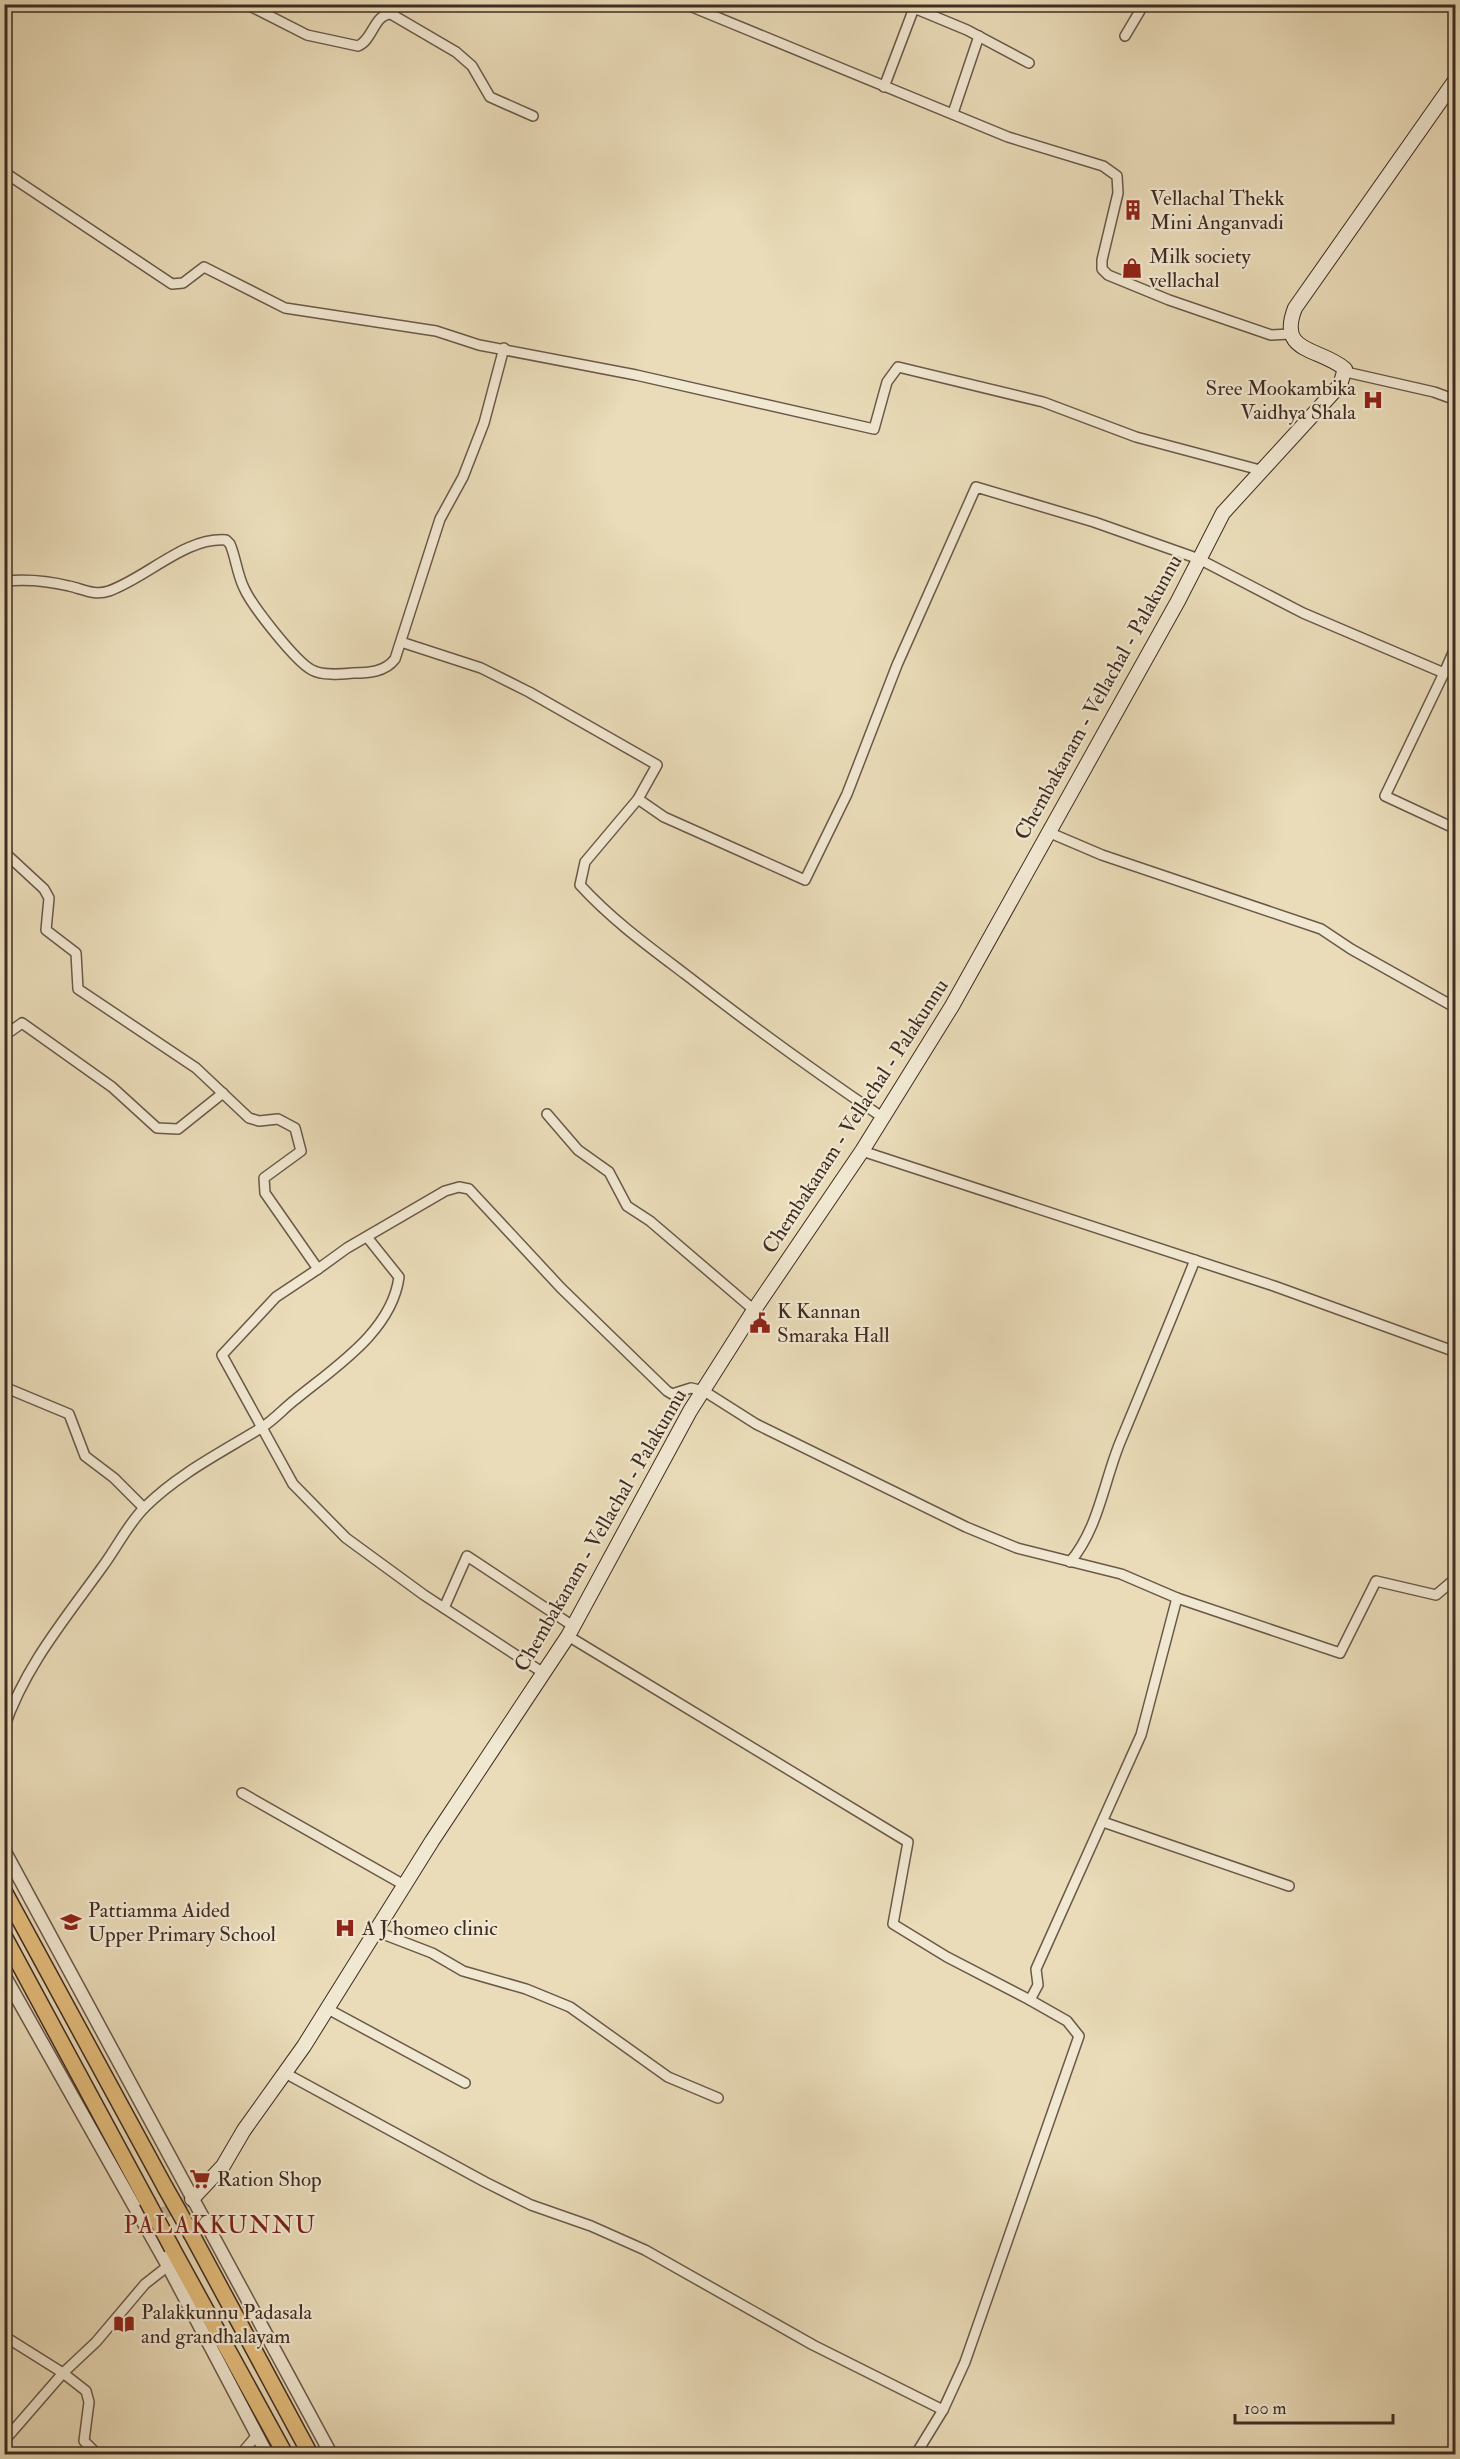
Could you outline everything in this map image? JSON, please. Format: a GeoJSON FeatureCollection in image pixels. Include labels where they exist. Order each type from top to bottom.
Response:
{"type":"FeatureCollection","features":[{"type":"Feature","properties":{"kind":"highway"},"geometry":{"type":"LineString","coordinates":[[4,1890],[310,2454]]}},
{"type":"Feature","properties":{"kind":"highway"},"geometry":{"type":"LineString","coordinates":[[4,1936],[285,2454]]}},
{"type":"Feature","properties":{"kind":"main road"},"geometry":{"type":"LineString","coordinates":[[1346,372],[1340,364],[1297,345],[1290,334],[1289,322],[1295,308],[1455,79]]}},
{"type":"Feature","properties":{"kind":"main road","name":"Chembakanam - Vellachal - Palakunnu"},"geometry":{"type":"LineString","coordinates":[[192,2199],[223,2166],[244,2130],[340,1990],[404,1885],[571,1631],[674,1436],[754,1310],[862,1151],[952,1006],[1097,748],[1223,513],[1260,470],[1329,399],[1340,385],[1346,372]]}},
{"type":"Feature","properties":{"kind":"street"},"geometry":{"type":"LineString","coordinates":[[246,4],[307,35],[358,46],[365,43],[381,18],[386,14],[391,14],[456,52],[472,66],[490,97],[533,116]]}},
{"type":"Feature","properties":{"kind":"street"},"geometry":{"type":"LineString","coordinates":[[685,4],[1008,137],[1103,166],[1117,176],[1118,193],[1102,260],[1102,269],[1108,275],[1169,300],[1271,335],[1290,334]]}},
{"type":"Feature","properties":{"kind":"street"},"geometry":{"type":"LineString","coordinates":[[1125,36],[1144,4]]}},
{"type":"Feature","properties":{"kind":"street"},"geometry":{"type":"LineString","coordinates":[[884,87],[914,8],[979,36],[1029,63]]}},
{"type":"Feature","properties":{"kind":"street"},"geometry":{"type":"LineString","coordinates":[[953,113],[979,36]]}},
{"type":"Feature","properties":{"kind":"street"},"geometry":{"type":"LineString","coordinates":[[4,172],[172,284],[183,283],[204,267],[285,308],[436,331],[479,345],[504,348],[874,429],[887,382],[898,367],[1044,402],[1136,437],[1260,470]]}},
{"type":"Feature","properties":{"kind":"street"},"geometry":{"type":"LineString","coordinates":[[4,581],[49,583],[88,593],[107,591],[151,571],[176,553],[199,543],[226,540],[230,544],[239,577],[254,607],[303,664],[314,672],[336,674],[389,667],[395,659],[401,642],[440,519],[462,477],[484,423],[504,348]]}},
{"type":"Feature","properties":{"kind":"street"},"geometry":{"type":"LineString","coordinates":[[1346,372],[1434,392],[1455,400]]}},
{"type":"Feature","properties":{"kind":"street"},"geometry":{"type":"LineString","coordinates":[[638,799],[664,817],[805,880],[847,794],[897,665],[976,487],[1094,522],[1199,559],[1303,613],[1444,673]]}},
{"type":"Feature","properties":{"kind":"street"},"geometry":{"type":"LineString","coordinates":[[401,642],[481,668],[530,692],[657,765],[638,799],[585,862],[580,885],[603,910],[714,997],[801,1062],[882,1117]]}},
{"type":"Feature","properties":{"kind":"street"},"geometry":{"type":"LineString","coordinates":[[1455,646],[1385,796],[1455,829]]}},
{"type":"Feature","properties":{"kind":"street"},"geometry":{"type":"LineString","coordinates":[[1048,832],[1102,855],[1321,929],[1351,949],[1449,1004]]}},
{"type":"Feature","properties":{"kind":"street"},"geometry":{"type":"LineString","coordinates":[[4,852],[44,889],[49,898],[46,930],[76,953],[78,988],[196,1068],[249,1118],[259,1121],[278,1119],[295,1128],[302,1150],[264,1178],[265,1193],[318,1269]]}},
{"type":"Feature","properties":{"kind":"street"},"geometry":{"type":"LineString","coordinates":[[4,1028],[11,1031],[22,1023],[112,1087],[157,1128],[178,1129],[223,1093]]}},
{"type":"Feature","properties":{"kind":"street"},"geometry":{"type":"LineString","coordinates":[[547,1114],[578,1150],[609,1172],[627,1206],[650,1221],[698,1265],[754,1310]]}},
{"type":"Feature","properties":{"kind":"street"},"geometry":{"type":"LineString","coordinates":[[862,1151],[1274,1286],[1455,1352]]}},
{"type":"Feature","properties":{"kind":"street"},"geometry":{"type":"LineString","coordinates":[[544,1674],[444,1608],[346,1538],[293,1484],[222,1355],[276,1297],[367,1237],[445,1191],[459,1187],[469,1190],[561,1288],[666,1391],[672,1394],[691,1388],[704,1391],[756,1424],[966,1527],[1017,1548],[1121,1574],[1178,1598],[1340,1653],[1377,1581],[1436,1595],[1455,1578]]}},
{"type":"Feature","properties":{"kind":"street"},"geometry":{"type":"LineString","coordinates":[[4,1728],[24,1680],[42,1648],[144,1508],[166,1488],[221,1449],[263,1426],[363,1342],[381,1320],[398,1287],[399,1277],[367,1237]]}},
{"type":"Feature","properties":{"kind":"street"},"geometry":{"type":"LineString","coordinates":[[1070,1562],[1088,1535],[1121,1440],[1139,1402],[1195,1260]]}},
{"type":"Feature","properties":{"kind":"street"},"geometry":{"type":"LineString","coordinates":[[4,1387],[69,1414],[85,1456],[114,1478],[144,1508]]}},
{"type":"Feature","properties":{"kind":"street"},"geometry":{"type":"LineString","coordinates":[[444,1608],[466,1556],[571,1631],[908,1842],[893,1924],[947,1958],[1067,2021],[1079,2036],[965,2362],[943,2410],[916,2454]]}},
{"type":"Feature","properties":{"kind":"street"},"geometry":{"type":"LineString","coordinates":[[1030,2000],[1038,1985],[1036,1969],[1142,1735],[1178,1598]]}},
{"type":"Feature","properties":{"kind":"street"},"geometry":{"type":"LineString","coordinates":[[242,1793],[404,1885]]}},
{"type":"Feature","properties":{"kind":"street"},"geometry":{"type":"LineString","coordinates":[[1103,1822],[1289,1886]]}},
{"type":"Feature","properties":{"kind":"street"},"geometry":{"type":"LineString","coordinates":[[4,1850],[331,2454]]}},
{"type":"Feature","properties":{"kind":"street"},"geometry":{"type":"LineString","coordinates":[[375,1931],[432,1953],[463,1971],[526,1989],[570,2007],[668,2077],[718,2098]]}},
{"type":"Feature","properties":{"kind":"street"},"geometry":{"type":"LineString","coordinates":[[4,1975],[168,2266],[267,2454]]}},
{"type":"Feature","properties":{"kind":"street"},"geometry":{"type":"LineString","coordinates":[[326,2008],[465,2083]]}},
{"type":"Feature","properties":{"kind":"street"},"geometry":{"type":"LineString","coordinates":[[285,2073],[531,2205],[591,2226],[645,2250],[813,2345],[943,2410]]}},
{"type":"Feature","properties":{"kind":"street"},"geometry":{"type":"LineString","coordinates":[[4,2441],[63,2373],[96,2342],[145,2284],[168,2266]]}},
{"type":"Feature","properties":{"kind":"street"},"geometry":{"type":"LineString","coordinates":[[4,2336],[63,2373],[86,2391],[89,2402],[84,2441],[97,2454]]}},
{"type":"Feature","properties":{"kind":"street"},"geometry":{"type":"LineString","coordinates":[[241,2454],[256,2436]]}},
{"type":"Feature","properties":{"kind":"tunnel"},"geometry":{"type":"LineString","coordinates":[[147,2221],[192,2199]]}},
{"type":"Feature","properties":{"kind":"place","name":"Vellachal Thekk Mini Anganvadi"},"geometry":{"type":"Point","coordinates":[1133,210]}},
{"type":"Feature","properties":{"kind":"place","name":"Milk society vellachal"},"geometry":{"type":"Point","coordinates":[1132,268]}},
{"type":"Feature","properties":{"kind":"place","name":"Sree Mookambika Vaidhya Shala"},"geometry":{"type":"Point","coordinates":[1373,400]}},
{"type":"Feature","properties":{"kind":"place","name":"K Kannan Smaraka Hall"},"geometry":{"type":"Point","coordinates":[760,1323]}},
{"type":"Feature","properties":{"kind":"place","name":"Pattiamma Aided Upper Primary School"},"geometry":{"type":"Point","coordinates":[71,1922]}},
{"type":"Feature","properties":{"kind":"place","name":"A J homeo clinic"},"geometry":{"type":"Point","coordinates":[345,1928]}},
{"type":"Feature","properties":{"kind":"place","name":"Ration Shop"},"geometry":{"type":"Point","coordinates":[200,2179]}},
{"type":"Feature","properties":{"kind":"place","name":"Palakkunnu Padasala and grandhalayam"},"geometry":{"type":"Point","coordinates":[124,2324]}},
{"type":"Feature","properties":{"kind":"district","name":"PALAKKUNNU"},"geometry":{"type":"Point","coordinates":[220,2225]}}]}
